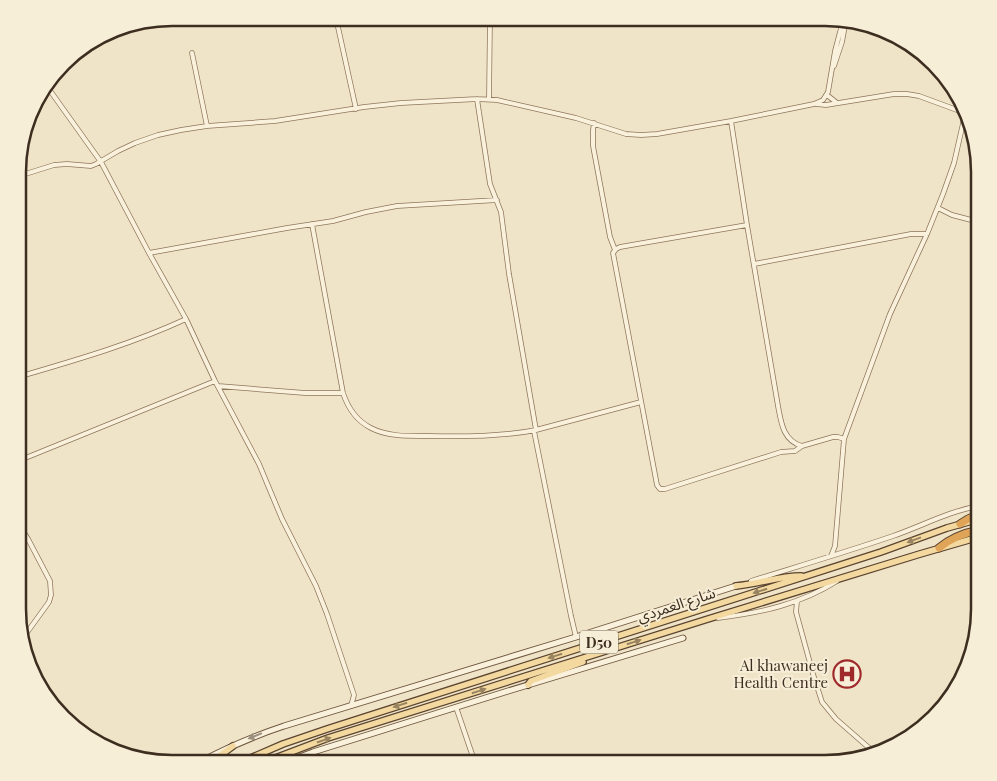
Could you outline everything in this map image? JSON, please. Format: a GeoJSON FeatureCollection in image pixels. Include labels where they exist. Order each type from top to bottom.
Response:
{"type":"FeatureCollection","features":[{"type":"Feature","properties":{"kind":"highway"},"geometry":{"type":"LineString","coordinates":[[960,524],[970,517]]}},
{"type":"Feature","properties":{"kind":"highway"},"geometry":{"type":"LineString","coordinates":[[939,548],[954,538],[970,533]]}},
{"type":"Feature","properties":{"kind":"main road","name":"شارع العمردي"},"geometry":{"type":"LineString","coordinates":[[260,754],[327,729],[887,550],[970,521]]}},
{"type":"Feature","properties":{"kind":"main road","name":"شارع العمردي"},"geometry":{"type":"LineString","coordinates":[[285,754],[328,738],[595,654],[939,548],[970,540]]}},
{"type":"Feature","properties":{"kind":"main road"},"geometry":{"type":"LineString","coordinates":[[736,586],[789,576],[806,576]]}},
{"type":"Feature","properties":{"kind":"main road"},"geometry":{"type":"LineString","coordinates":[[528,685],[531,681],[578,664],[595,654]]}},
{"type":"Feature","properties":{"kind":"main road"},"geometry":{"type":"LineString","coordinates":[[222,754],[233,746]]}},
{"type":"Feature","properties":{"kind":"street"},"geometry":{"type":"LineString","coordinates":[[338,26],[356,109]]}},
{"type":"Feature","properties":{"kind":"street"},"geometry":{"type":"LineString","coordinates":[[489,99],[490,26]]}},
{"type":"Feature","properties":{"kind":"street"},"geometry":{"type":"LineString","coordinates":[[26,174],[54,165],[91,166],[141,141],[170,132],[207,126],[275,121],[401,103],[489,99],[567,116],[618,132],[641,135],[731,121],[814,104],[823,100],[827,94],[837,42],[842,28]]}},
{"type":"Feature","properties":{"kind":"street"},"geometry":{"type":"LineString","coordinates":[[192,53],[207,126]]}},
{"type":"Feature","properties":{"kind":"street"},"geometry":{"type":"LineString","coordinates":[[51,92],[101,162],[186,319],[215,381],[259,464],[282,519],[316,586],[327,614],[354,695],[352,706]]}},
{"type":"Feature","properties":{"kind":"street"},"geometry":{"type":"LineString","coordinates":[[827,94],[838,103]]}},
{"type":"Feature","properties":{"kind":"street"},"geometry":{"type":"LineString","coordinates":[[814,104],[826,105],[894,94],[907,94],[919,96],[957,109]]}},
{"type":"Feature","properties":{"kind":"street"},"geometry":{"type":"LineString","coordinates":[[477,99],[489,178],[501,212],[535,430],[576,637]]}},
{"type":"Feature","properties":{"kind":"street"},"geometry":{"type":"LineString","coordinates":[[731,121],[780,417],[788,438],[796,445],[810,445],[833,437],[844,439]]}},
{"type":"Feature","properties":{"kind":"street"},"geometry":{"type":"LineString","coordinates":[[594,123],[593,146],[610,237],[615,250]]}},
{"type":"Feature","properties":{"kind":"street"},"geometry":{"type":"LineString","coordinates":[[831,556],[835,546],[844,439],[890,314],[938,208],[954,162],[963,124]]}},
{"type":"Feature","properties":{"kind":"street"},"geometry":{"type":"LineString","coordinates":[[149,253],[333,221],[382,208],[497,200]]}},
{"type":"Feature","properties":{"kind":"street"},"geometry":{"type":"LineString","coordinates":[[938,208],[952,215],[971,220]]}},
{"type":"Feature","properties":{"kind":"street"},"geometry":{"type":"LineString","coordinates":[[312,224],[343,393],[357,418],[373,429],[406,436],[484,435],[535,430],[641,402]]}},
{"type":"Feature","properties":{"kind":"street"},"geometry":{"type":"LineString","coordinates":[[747,225],[620,247],[613,253],[658,485],[660,489],[663,489],[781,452],[795,451],[802,446]]}},
{"type":"Feature","properties":{"kind":"street"},"geometry":{"type":"LineString","coordinates":[[754,264],[911,234],[927,234]]}},
{"type":"Feature","properties":{"kind":"street"},"geometry":{"type":"LineString","coordinates":[[26,375],[113,349],[186,319]]}},
{"type":"Feature","properties":{"kind":"street"},"geometry":{"type":"LineString","coordinates":[[27,458],[215,381]]}},
{"type":"Feature","properties":{"kind":"street"},"geometry":{"type":"LineString","coordinates":[[218,386],[305,393],[343,393]]}},
{"type":"Feature","properties":{"kind":"street"},"geometry":{"type":"LineString","coordinates":[[216,754],[281,726],[576,637],[831,556],[907,531],[954,512],[970,508]]}},
{"type":"Feature","properties":{"kind":"street"},"geometry":{"type":"LineString","coordinates":[[27,539],[47,575],[51,588],[49,602],[28,631]]}},
{"type":"Feature","properties":{"kind":"street"},"geometry":{"type":"LineString","coordinates":[[835,546],[843,552]]}},
{"type":"Feature","properties":{"kind":"street"},"geometry":{"type":"LineString","coordinates":[[708,619],[753,613],[797,601],[818,592],[842,578]]}},
{"type":"Feature","properties":{"kind":"street"},"geometry":{"type":"LineString","coordinates":[[797,601],[796,609],[811,668],[823,704],[836,719],[869,748]]}},
{"type":"Feature","properties":{"kind":"street"},"geometry":{"type":"LineString","coordinates":[[309,754],[456,707],[683,638]]}},
{"type":"Feature","properties":{"kind":"street"},"geometry":{"type":"LineString","coordinates":[[354,695],[364,702]]}},
{"type":"Feature","properties":{"kind":"street"},"geometry":{"type":"LineString","coordinates":[[456,707],[472,754]]}},
{"type":"Feature","properties":{"kind":"place","name":"Al khawaneej Health Centre"},"geometry":{"type":"Point","coordinates":[847,674]}}]}
